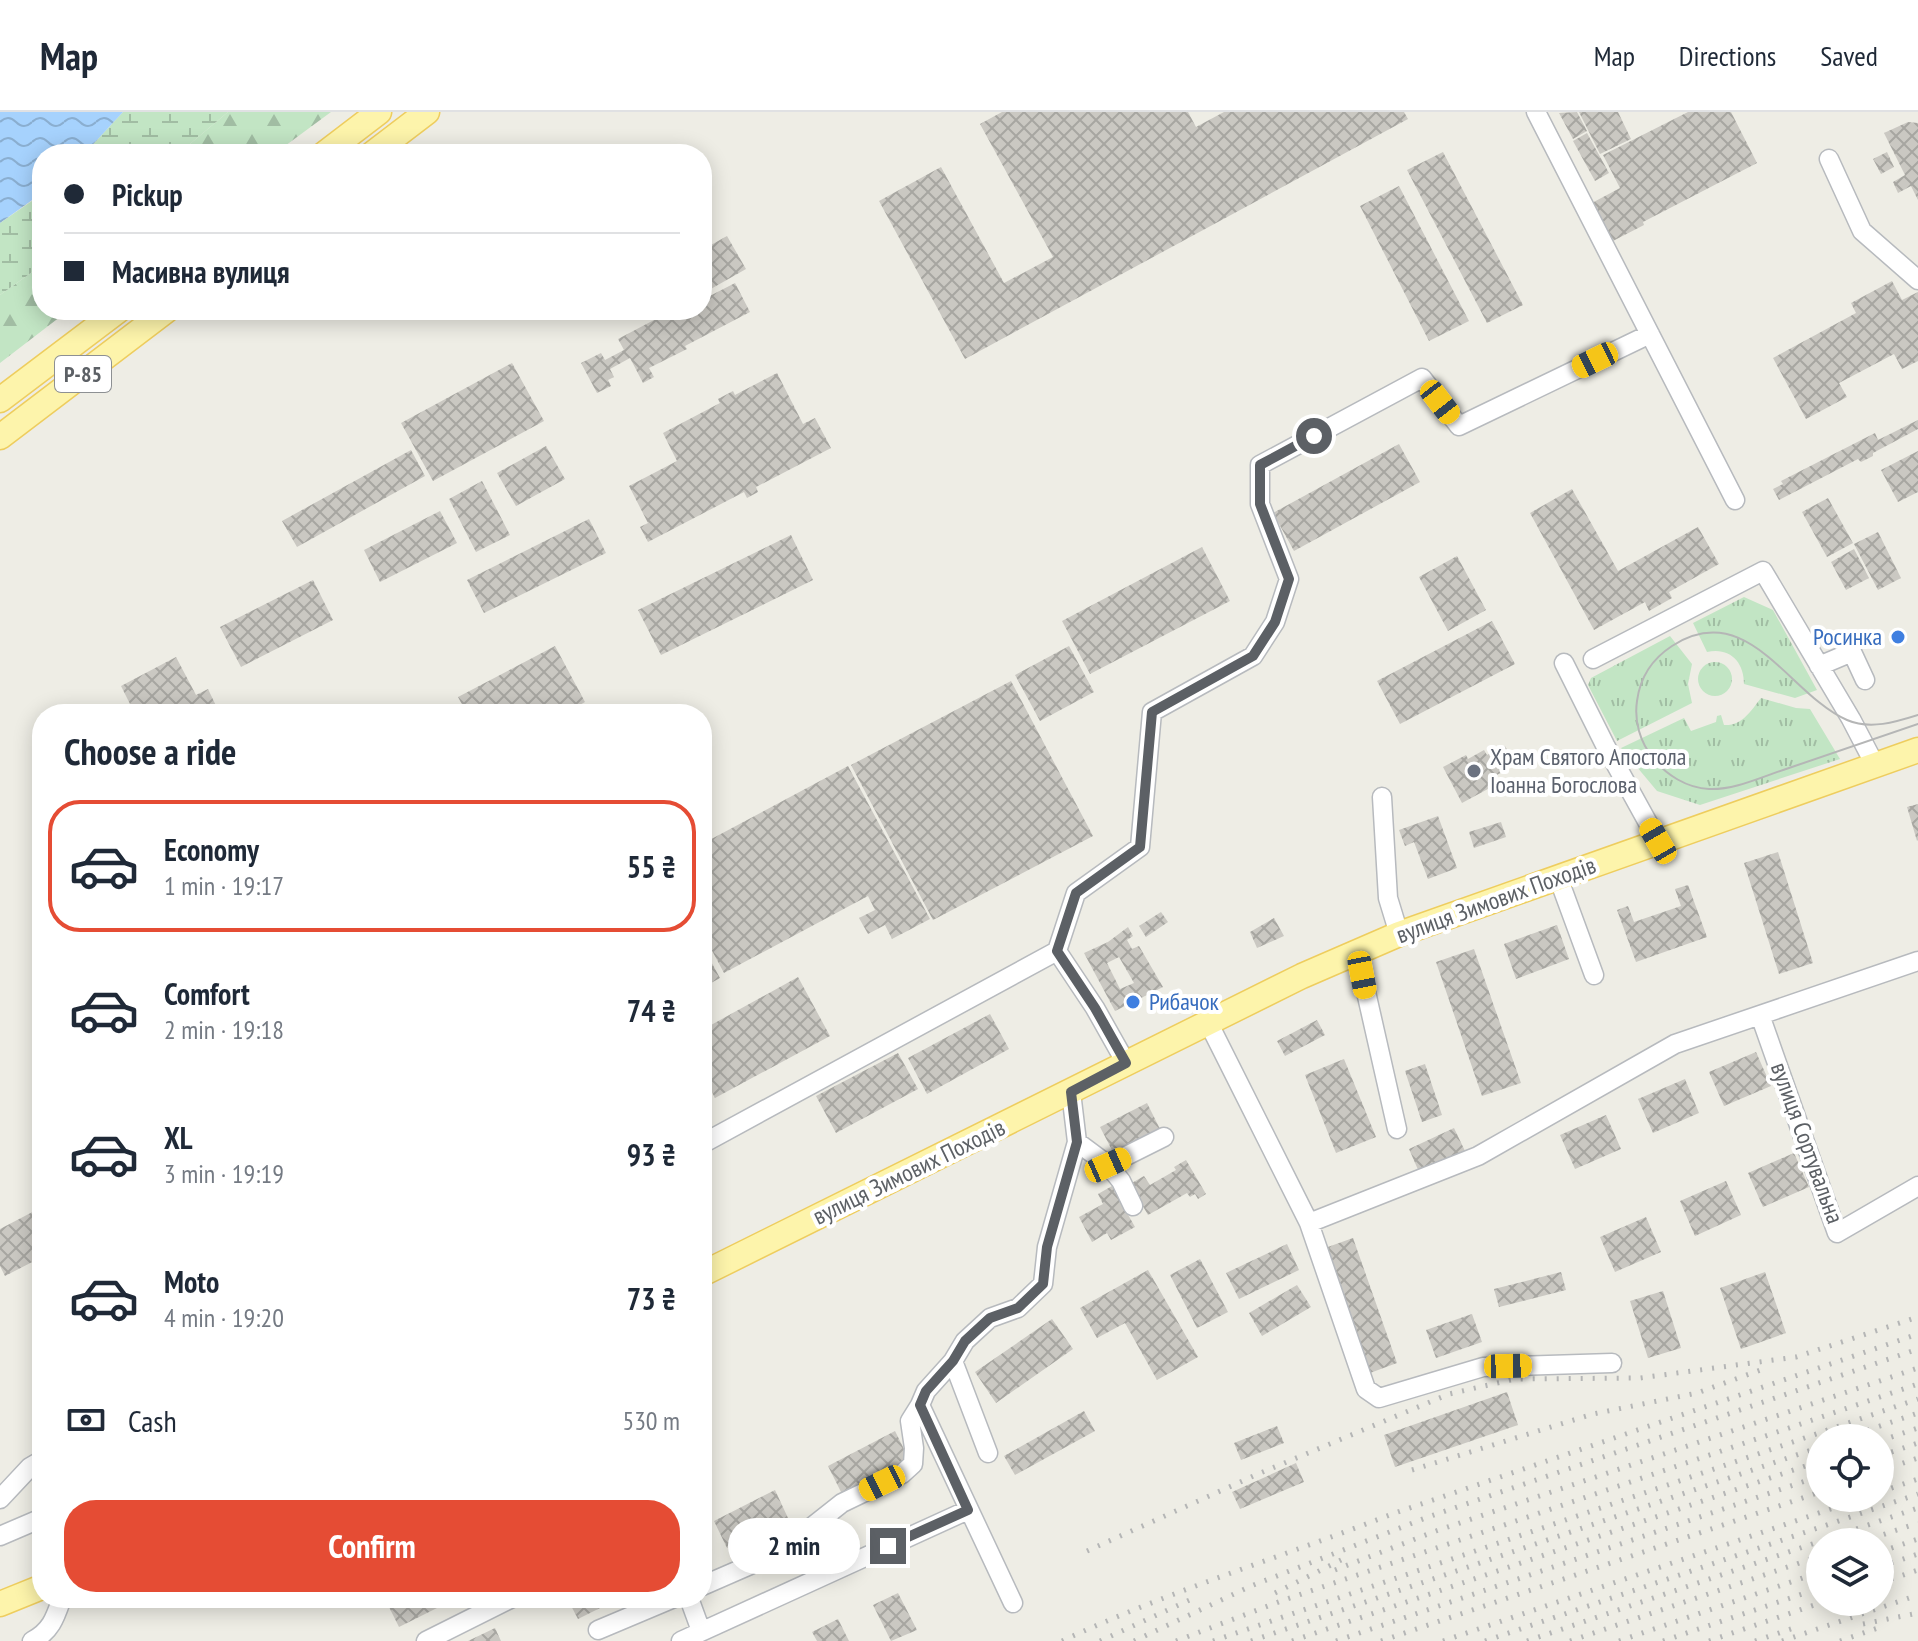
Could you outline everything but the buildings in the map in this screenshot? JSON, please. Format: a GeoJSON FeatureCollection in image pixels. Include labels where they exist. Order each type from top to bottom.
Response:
{"type":"FeatureCollection","features":[{"type":"Feature","properties":{"kind":"main road"},"geometry":{"type":"LineString","coordinates":[[337,144],[379,112]]}},
{"type":"Feature","properties":{"kind":"main road"},"geometry":{"type":"LineString","coordinates":[[385,144],[427,112]]}},
{"type":"Feature","properties":{"kind":"main road","name":"Р-85"},"geometry":{"type":"LineString","coordinates":[[0,400],[106,320]]}},
{"type":"Feature","properties":{"kind":"main road","name":"Р-85"},"geometry":{"type":"LineString","coordinates":[[0,437],[154,320]]}},
{"type":"Feature","properties":{"kind":"main road","name":"вулиця Зимових Походів"},"geometry":{"type":"LineString","coordinates":[[712,1269],[1208,1022],[1357,952],[1399,934],[1918,750]]}},
{"type":"Feature","properties":{"kind":"main road"},"geometry":{"type":"LineString","coordinates":[[0,1604],[32,1591]]}},
{"type":"Feature","properties":{"kind":"street"},"geometry":{"type":"LineString","coordinates":[[1536,112],[1735,500]]}},
{"type":"Feature","properties":{"kind":"street"},"geometry":{"type":"LineString","coordinates":[[1829,159],[1862,231],[1918,280]]}},
{"type":"Feature","properties":{"kind":"street"},"geometry":{"type":"LineString","coordinates":[[712,1139],[1057,951],[1076,893],[1140,847],[1152,712],[1253,656],[1275,622],[1289,579],[1260,504],[1260,465],[1422,378],[1459,426],[1650,334]]}},
{"type":"Feature","properties":{"kind":"street"},"geometry":{"type":"LineString","coordinates":[[1593,659],[1763,571],[1875,765]]}},
{"type":"Feature","properties":{"kind":"street"},"geometry":{"type":"LineString","coordinates":[[1819,666],[1852,652],[1865,680]]}},
{"type":"Feature","properties":{"kind":"street"},"geometry":{"type":"LineString","coordinates":[[1564,663],[1658,841]]}},
{"type":"Feature","properties":{"kind":"street"},"geometry":{"type":"LineString","coordinates":[[1382,797],[1388,898],[1399,934]]}},
{"type":"Feature","properties":{"kind":"street"},"geometry":{"type":"LineString","coordinates":[[1558,877],[1594,975]]}},
{"type":"Feature","properties":{"kind":"street"},"geometry":{"type":"LineString","coordinates":[[1057,951],[1095,1008],[1126,1063]]}},
{"type":"Feature","properties":{"kind":"street"},"geometry":{"type":"LineString","coordinates":[[1357,952],[1397,1129]]}},
{"type":"Feature","properties":{"kind":"street"},"geometry":{"type":"LineString","coordinates":[[1309,1223],[1478,1156],[1675,1044],[1918,961]]}},
{"type":"Feature","properties":{"kind":"street","name":"вулиця Сортувальна"},"geometry":{"type":"LineString","coordinates":[[1760,1015],[1837,1233],[1918,1186]]}},
{"type":"Feature","properties":{"kind":"street"},"geometry":{"type":"LineString","coordinates":[[1208,1022],[1309,1223],[1366,1389],[1379,1398],[1483,1367],[1612,1363]]}},
{"type":"Feature","properties":{"kind":"street"},"geometry":{"type":"LineString","coordinates":[[712,1582],[780,1552],[842,1503],[902,1474],[913,1464],[910,1421],[926,1391],[953,1361],[965,1341],[990,1318],[1018,1308],[1043,1284],[1047,1247],[1077,1142],[1071,1092]]}},
{"type":"Feature","properties":{"kind":"street"},"geometry":{"type":"LineString","coordinates":[[1108,1165],[1164,1137]]}},
{"type":"Feature","properties":{"kind":"street"},"geometry":{"type":"LineString","coordinates":[[1077,1142],[1108,1165],[1121,1181],[1133,1206]]}},
{"type":"Feature","properties":{"kind":"street"},"geometry":{"type":"LineString","coordinates":[[953,1361],[988,1453]]}},
{"type":"Feature","properties":{"kind":"street"},"geometry":{"type":"LineString","coordinates":[[920,1405],[1013,1603]]}},
{"type":"Feature","properties":{"kind":"street"},"geometry":{"type":"LineString","coordinates":[[0,1499],[32,1466]]}},
{"type":"Feature","properties":{"kind":"street"},"geometry":{"type":"LineString","coordinates":[[681,1641],[968,1510]]}},
{"type":"Feature","properties":{"kind":"street"},"geometry":{"type":"LineString","coordinates":[[0,1536],[32,1522]]}},
{"type":"Feature","properties":{"kind":"street"},"geometry":{"type":"LineString","coordinates":[[32,1641],[46,1634],[59,1608]]}},
{"type":"Feature","properties":{"kind":"street"},"geometry":{"type":"LineString","coordinates":[[426,1641],[492,1608]]}},
{"type":"Feature","properties":{"kind":"street"},"geometry":{"type":"LineString","coordinates":[[598,1630],[650,1608]]}},
{"type":"Feature","properties":{"kind":"street"},"geometry":{"type":"LineString","coordinates":[[693,1608],[701,1631]]}},
{"type":"Feature","properties":{"kind":"green space"},"geometry":{"type":"Polygon","coordinates":[[[123,112],[228,112],[190,144],[93,144],[123,112]]]}},
{"type":"Feature","properties":{"kind":"green space"},"geometry":{"type":"Polygon","coordinates":[[[228,112],[331,112],[288,144],[190,144],[228,112]]]}},
{"type":"Feature","properties":{"kind":"green space"},"geometry":{"type":"Polygon","coordinates":[[[32,201],[32,272],[0,295],[0,223],[32,201]]]}},
{"type":"Feature","properties":{"kind":"green space"},"geometry":{"type":"Polygon","coordinates":[[[32,272],[32,320],[56,320],[0,363],[0,295],[32,272]]]}},
{"type":"Feature","properties":{"kind":"green space"},"geometry":{"type":"Polygon","coordinates":[[[1744,597],[1773,610],[1817,690],[1795,698],[1744,684],[1741,669],[1734,658],[1722,652],[1707,652],[1693,623],[1744,597]]]}},
{"type":"Feature","properties":{"kind":"green space"},"geometry":{"type":"Polygon","coordinates":[[[1670,636],[1692,664],[1688,684],[1692,703],[1617,741],[1588,685],[1591,678],[1670,636]]]}},
{"type":"Feature","properties":{"kind":"green space"},"geometry":{"type":"Polygon","coordinates":[[[1715,662],[1727,667],[1732,679],[1727,691],[1715,696],[1703,691],[1698,679],[1703,667],[1715,662]]]}},
{"type":"Feature","properties":{"kind":"green space"},"geometry":{"type":"Polygon","coordinates":[[[1761,698],[1810,709],[1840,759],[1700,805],[1657,791],[1621,748],[1684,718],[1691,731],[1716,722],[1717,716],[1721,715],[1724,725],[1736,723],[1761,698]]]}},
{"type":"Feature","properties":{"kind":"water"},"geometry":{"type":"Polygon","coordinates":[[[0,112],[123,112],[93,144],[32,144],[32,200],[0,223],[0,112]]]}},
{"type":"Feature","properties":{"kind":"tram line"},"geometry":{"type":"LineString","coordinates":[[1918,715],[1874,725],[1847,720],[1826,708],[1766,655],[1745,641],[1723,633],[1699,634],[1665,651],[1644,677],[1636,709],[1641,738],[1658,764],[1685,783],[1709,789],[1748,782],[1918,724]]}},
{"type":"Feature","properties":{"kind":"railway"},"geometry":{"type":"LineString","coordinates":[[1087,1551],[1258,1474],[1449,1394],[1515,1379],[1640,1378],[1796,1357],[1918,1317]]}},
{"type":"Feature","properties":{"kind":"railway"},"geometry":{"type":"LineString","coordinates":[[1062,1641],[1184,1590],[1392,1514],[1918,1334]]}},
{"type":"Feature","properties":{"kind":"railway"},"geometry":{"type":"LineString","coordinates":[[1134,1641],[1251,1586],[1428,1517],[1918,1349]]}},
{"type":"Feature","properties":{"kind":"railway"},"geometry":{"type":"LineString","coordinates":[[1412,1470],[1593,1414],[1697,1393],[1766,1368]]}},
{"type":"Feature","properties":{"kind":"railway"},"geometry":{"type":"LineString","coordinates":[[1335,1570],[1436,1531],[1918,1368]]}},
{"type":"Feature","properties":{"kind":"railway"},"geometry":{"type":"LineString","coordinates":[[1176,1641],[1281,1601],[1918,1384]]}},
{"type":"Feature","properties":{"kind":"railway"},"geometry":{"type":"LineString","coordinates":[[1213,1641],[1918,1399]]}},
{"type":"Feature","properties":{"kind":"railway"},"geometry":{"type":"LineString","coordinates":[[1886,1424],[1918,1413]]}},
{"type":"Feature","properties":{"kind":"railway"},"geometry":{"type":"LineString","coordinates":[[1894,1436],[1918,1428]]}},
{"type":"Feature","properties":{"kind":"railway"},"geometry":{"type":"LineString","coordinates":[[1894,1451],[1918,1443]]}},
{"type":"Feature","properties":{"kind":"railway"},"geometry":{"type":"LineString","coordinates":[[1251,1641],[1806,1452]]}},
{"type":"Feature","properties":{"kind":"railway"},"geometry":{"type":"LineString","coordinates":[[1894,1466],[1918,1458]]}},
{"type":"Feature","properties":{"kind":"railway"},"geometry":{"type":"LineString","coordinates":[[1292,1641],[1806,1466]]}},
{"type":"Feature","properties":{"kind":"railway"},"geometry":{"type":"LineString","coordinates":[[1894,1487],[1918,1479]]}},
{"type":"Feature","properties":{"kind":"railway"},"geometry":{"type":"LineString","coordinates":[[1336,1641],[1806,1481]]}},
{"type":"Feature","properties":{"kind":"railway"},"geometry":{"type":"LineString","coordinates":[[1485,1641],[1918,1494]]}},
{"type":"Feature","properties":{"kind":"railway"},"geometry":{"type":"LineString","coordinates":[[1381,1641],[1806,1497]]}},
{"type":"Feature","properties":{"kind":"railway"},"geometry":{"type":"LineString","coordinates":[[1527,1641],[1918,1508]]}},
{"type":"Feature","properties":{"kind":"railway"},"geometry":{"type":"LineString","coordinates":[[1443,1641],[1822,1512]]}},
{"type":"Feature","properties":{"kind":"railway"},"geometry":{"type":"LineString","coordinates":[[1894,1531],[1918,1523]]}},
{"type":"Feature","properties":{"kind":"railway"},"geometry":{"type":"LineString","coordinates":[[1894,1547],[1918,1539]]}},
{"type":"Feature","properties":{"kind":"railway"},"geometry":{"type":"LineString","coordinates":[[1894,1562],[1918,1554]]}},
{"type":"Feature","properties":{"kind":"railway"},"geometry":{"type":"LineString","coordinates":[[1275,1593],[1343,1559]]}},
{"type":"Feature","properties":{"kind":"railway"},"geometry":{"type":"LineString","coordinates":[[1570,1641],[1806,1561]]}},
{"type":"Feature","properties":{"kind":"railway"},"geometry":{"type":"LineString","coordinates":[[1894,1578],[1918,1570]]}},
{"type":"Feature","properties":{"kind":"railway"},"geometry":{"type":"LineString","coordinates":[[1619,1641],[1806,1577]]}},
{"type":"Feature","properties":{"kind":"railway"},"geometry":{"type":"LineString","coordinates":[[1663,1641],[1806,1593]]}},
{"type":"Feature","properties":{"kind":"railway"},"geometry":{"type":"LineString","coordinates":[[1782,1641],[1918,1595]]}},
{"type":"Feature","properties":{"kind":"railway"},"geometry":{"type":"LineString","coordinates":[[1100,1641],[1194,1598]]}},
{"type":"Feature","properties":{"kind":"railway"},"geometry":{"type":"LineString","coordinates":[[1709,1641],[1806,1608]]}},
{"type":"Feature","properties":{"kind":"railway"},"geometry":{"type":"LineString","coordinates":[[1863,1624],[1918,1613]]}},
{"type":"Feature","properties":{"kind":"railway"},"geometry":{"type":"LineString","coordinates":[[1755,1641],[1794,1628]]}},
{"type":"Feature","properties":{"kind":"railway"},"geometry":{"type":"LineString","coordinates":[[1840,1641],[1878,1628]]}},
{"type":"Feature","properties":{"kind":"place","name":"Росинка"},"geometry":{"type":"Point","coordinates":[1898,637]}},
{"type":"Feature","properties":{"kind":"place","name":"Храм Святого Апостола Іоанна Богослова"},"geometry":{"type":"Point","coordinates":[1474,771]}},
{"type":"Feature","properties":{"kind":"place","name":"Рибачок"},"geometry":{"type":"Point","coordinates":[1133,1002]}},
{"type":"Feature","properties":{"kind":"route"},"geometry":{"type":"LineString","coordinates":[[888,1546],[968,1510],[920,1405],[926,1391],[953,1361],[965,1341],[990,1318],[1018,1308],[1043,1284],[1047,1247],[1077,1142],[1071,1092],[1126,1063],[1095,1008],[1057,951],[1076,893],[1140,847],[1152,712],[1253,656],[1275,622],[1289,579],[1260,504],[1260,465],[1314,436]]}}]}
